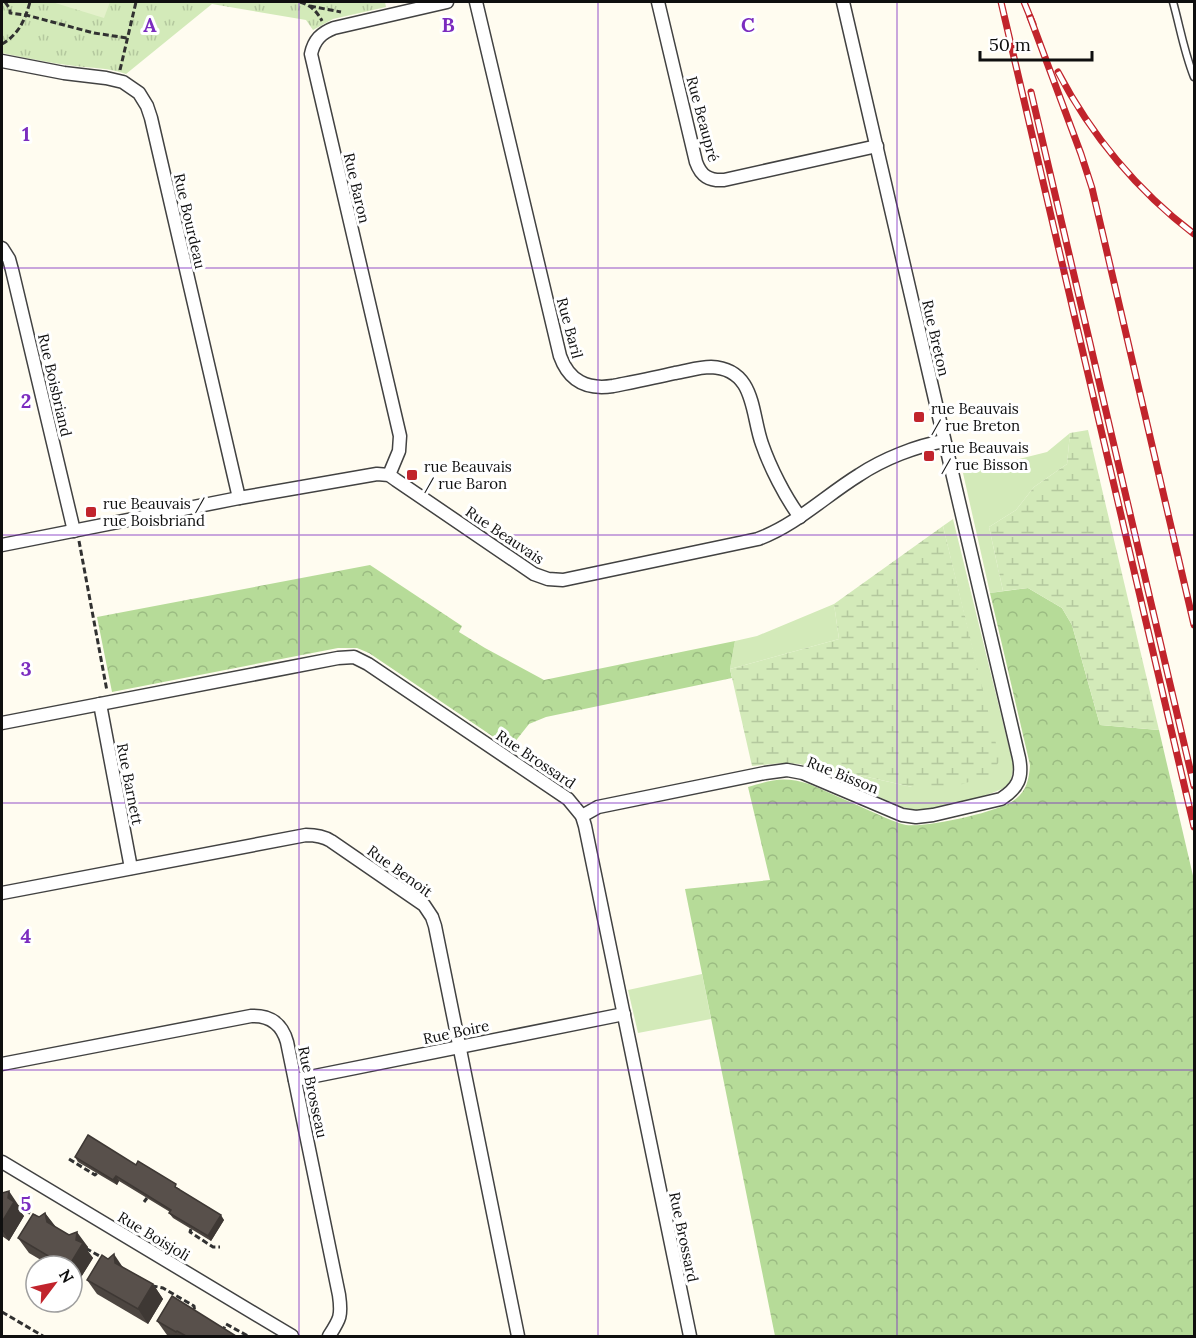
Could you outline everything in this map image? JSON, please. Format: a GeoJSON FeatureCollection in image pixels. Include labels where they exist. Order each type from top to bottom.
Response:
{"type":"FeatureCollection","features":[{"type":"Feature","properties":{"kind":"street","name":"Rue Baron"},"geometry":{"type":"LineString","coordinates":[[389,476],[399,451],[400,436],[311,54],[315,41],[334,27],[447,2]]}},
{"type":"Feature","properties":{"kind":"street","name":"Rue Baril"},"geometry":{"type":"LineString","coordinates":[[476,2],[560,356],[567,372],[580,382],[599,387],[703,368],[729,372],[743,383],[752,399],[765,452],[789,501],[800,517]]}},
{"type":"Feature","properties":{"kind":"street","name":"Rue Beaupré"},"geometry":{"type":"LineString","coordinates":[[658,2],[696,162],[698,169],[708,179],[724,180],[877,146]]}},
{"type":"Feature","properties":{"kind":"street","name":"Rue Breton"},"geometry":{"type":"LineString","coordinates":[[843,2],[1019,758],[1021,771],[1017,785]]}},
{"type":"Feature","properties":{"kind":"street","name":"Rue Bourdeau"},"geometry":{"type":"LineString","coordinates":[[2,61],[117,80],[134,89],[143,99],[151,118],[239,498]]}},
{"type":"Feature","properties":{"kind":"street","name":"Rue Boisbriand"},"geometry":{"type":"LineString","coordinates":[[2,248],[9,259],[12,270],[76,536]]}},
{"type":"Feature","properties":{"kind":"street","name":"Rue Beauvais"},"geometry":{"type":"LineString","coordinates":[[389,476],[534,574],[548,579],[563,580],[767,536],[800,517],[866,470],[921,447],[944,441]]}},
{"type":"Feature","properties":{"kind":"street"},"geometry":{"type":"LineString","coordinates":[[2,545],[76,536],[239,498],[377,474],[389,476]]}},
{"type":"Feature","properties":{"kind":"street","name":"Rue Brossard"},"geometry":{"type":"LineString","coordinates":[[2,723],[338,658],[354,657],[368,663],[568,799],[582,816],[585,826],[690,1336]]}},
{"type":"Feature","properties":{"kind":"street","name":"Rue Barnett"},"geometry":{"type":"LineString","coordinates":[[100,704],[131,868]]}},
{"type":"Feature","properties":{"kind":"street","name":"Rue Bisson"},"geometry":{"type":"LineString","coordinates":[[582,816],[598,807],[781,770],[803,773],[909,817],[933,815],[994,801],[1006,796],[1017,785]]}},
{"type":"Feature","properties":{"kind":"street","name":"Rue Benoit"},"geometry":{"type":"LineString","coordinates":[[2,893],[314,835],[326,838],[418,900],[428,910],[435,926],[518,1336]]}},
{"type":"Feature","properties":{"kind":"street","name":"Rue Boire"},"geometry":{"type":"LineString","coordinates":[[295,1080],[624,1014]]}},
{"type":"Feature","properties":{"kind":"street","name":"Rue Brosseau"},"geometry":{"type":"LineString","coordinates":[[2,1064],[252,1016],[267,1017],[272,1020],[282,1029],[287,1042],[339,1295],[340,1319],[328,1336]]}},
{"type":"Feature","properties":{"kind":"street","name":"Rue Boisjoli"},"geometry":{"type":"LineString","coordinates":[[2,1162],[292,1336]]}},
{"type":"Feature","properties":{"kind":"lane"},"geometry":{"type":"LineString","coordinates":[[1173,2],[1194,77]]}},
{"type":"Feature","properties":{"kind":"path"},"geometry":{"type":"LineString","coordinates":[[5,2],[10,13],[94,33],[127,38]]}},
{"type":"Feature","properties":{"kind":"path"},"geometry":{"type":"LineString","coordinates":[[2,44],[17,32],[30,2]]}},
{"type":"Feature","properties":{"kind":"path"},"geometry":{"type":"LineString","coordinates":[[119,72],[136,2]]}},
{"type":"Feature","properties":{"kind":"path"},"geometry":{"type":"LineString","coordinates":[[300,2],[343,13]]}},
{"type":"Feature","properties":{"kind":"path"},"geometry":{"type":"LineString","coordinates":[[310,6],[319,14],[323,23]]}},
{"type":"Feature","properties":{"kind":"path"},"geometry":{"type":"LineString","coordinates":[[76,536],[107,692]]}},
{"type":"Feature","properties":{"kind":"path"},"geometry":{"type":"LineString","coordinates":[[69,1159],[95,1175],[97,1173]]}},
{"type":"Feature","properties":{"kind":"path"},"geometry":{"type":"LineString","coordinates":[[144,1202],[147,1198]]}},
{"type":"Feature","properties":{"kind":"path"},"geometry":{"type":"LineString","coordinates":[[17,1209],[19,1207],[37,1218]]}},
{"type":"Feature","properties":{"kind":"path"},"geometry":{"type":"LineString","coordinates":[[191,1229],[190,1232],[213,1247],[220,1247]]}},
{"type":"Feature","properties":{"kind":"path"},"geometry":{"type":"LineString","coordinates":[[85,1251],[87,1249],[106,1259]]}},
{"type":"Feature","properties":{"kind":"path"},"geometry":{"type":"LineString","coordinates":[[149,1291],[153,1286],[162,1288],[186,1301],[194,1306],[196,1319]]}},
{"type":"Feature","properties":{"kind":"path"},"geometry":{"type":"LineString","coordinates":[[2,1311],[43,1336]]}},
{"type":"Feature","properties":{"kind":"path"},"geometry":{"type":"LineString","coordinates":[[221,1335],[226,1324],[248,1336]]}},
{"type":"Feature","properties":{"kind":"green space"},"geometry":{"type":"Polygon","coordinates":[[[2,2],[385,2],[386,7],[333,19],[313,30],[306,20],[212,4],[126,74],[2,53],[2,2]]]}},
{"type":"Feature","properties":{"kind":"green space"},"geometry":{"type":"Polygon","coordinates":[[[52,2],[110,2],[104,18],[52,2]]]}},
{"type":"Feature","properties":{"kind":"green space"},"geometry":{"type":"Polygon","coordinates":[[[1088,430],[1159,730],[1100,725],[1072,625],[1062,608],[1028,588],[1003,591],[989,527],[1016,510],[1034,487],[1067,464],[1070,433],[1088,430]]]}},
{"type":"Feature","properties":{"kind":"green space"},"geometry":{"type":"Polygon","coordinates":[[[1070,433],[1067,464],[1034,487],[1016,510],[989,527],[1003,591],[990,593],[963,473],[1047,452],[1070,433]]]}},
{"type":"Feature","properties":{"kind":"green space"},"geometry":{"type":"Polygon","coordinates":[[[953,519],[1013,770],[1006,786],[991,794],[935,808],[916,810],[902,807],[820,771],[854,774],[912,787],[999,760],[943,526],[953,519]]]}},
{"type":"Feature","properties":{"kind":"green space"},"geometry":{"type":"Polygon","coordinates":[[[943,526],[1000,760],[991,774],[963,784],[937,788],[912,787],[854,774],[820,771],[800,764],[752,766],[730,669],[839,639],[834,604],[943,526]]]}},
{"type":"Feature","properties":{"kind":"green space"},"geometry":{"type":"Polygon","coordinates":[[[370,565],[462,626],[459,632],[544,680],[735,641],[730,669],[732,678],[546,717],[529,724],[510,748],[369,653],[357,648],[338,648],[112,692],[97,617],[370,565]]]}},
{"type":"Feature","properties":{"kind":"green space"},"geometry":{"type":"Polygon","coordinates":[[[1028,588],[1062,608],[1072,625],[1100,725],[1159,730],[1194,880],[1194,1336],[775,1336],[685,889],[770,880],[748,787],[764,782],[785,780],[809,784],[906,825],[944,822],[978,814],[993,810],[1017,798],[1026,786],[1030,765],[990,593],[1028,588]]]}},
{"type":"Feature","properties":{"kind":"green space"},"geometry":{"type":"Polygon","coordinates":[[[834,604],[839,639],[730,669],[735,641],[757,636],[834,604]]]}},
{"type":"Feature","properties":{"kind":"green space"},"geometry":{"type":"Polygon","coordinates":[[[702,974],[711,1019],[638,1033],[628,990],[702,974]]]}},
{"type":"Feature","properties":{"kind":"building"},"geometry":{"type":"Polygon","coordinates":[[[88,1135],[136,1165],[138,1161],[221,1215],[208,1236],[169,1213],[171,1210],[116,1176],[113,1180],[75,1157],[88,1135]]]}},
{"type":"Feature","properties":{"kind":"building"},"geometry":{"type":"Polygon","coordinates":[[[9,1191],[8,1198],[14,1202],[2,1222],[2,1193],[9,1191]]]}},
{"type":"Feature","properties":{"kind":"building"},"geometry":{"type":"Polygon","coordinates":[[[45,1213],[47,1222],[69,1235],[77,1232],[76,1240],[83,1243],[76,1254],[45,1254],[18,1238],[33,1214],[39,1217],[45,1213]]]}},
{"type":"Feature","properties":{"kind":"building"},"geometry":{"type":"Polygon","coordinates":[[[114,1254],[115,1263],[153,1284],[138,1309],[87,1280],[102,1255],[108,1259],[114,1254]]]}},
{"type":"Feature","properties":{"kind":"building"},"geometry":{"type":"Polygon","coordinates":[[[172,1296],[236,1336],[186,1336],[157,1321],[172,1296]]]}},
{"type":"Feature","properties":{"kind":"railway"},"geometry":{"type":"LineString","coordinates":[[1001,2],[1194,827]]}},
{"type":"Feature","properties":{"kind":"railway"},"geometry":{"type":"LineString","coordinates":[[1024,2],[1033,24]]}},
{"type":"Feature","properties":{"kind":"railway"},"geometry":{"type":"LineString","coordinates":[[1030,17],[1092,188],[1194,625]]}},
{"type":"Feature","properties":{"kind":"railway"},"geometry":{"type":"LineString","coordinates":[[1058,72],[1085,118],[1117,160],[1154,199],[1194,234]]}},
{"type":"Feature","properties":{"kind":"railway"},"geometry":{"type":"LineString","coordinates":[[1031,92],[1194,786]]}},
{"type":"Feature","properties":{"kind":"place","name":"rue Beauvais / rue Breton"},"geometry":{"type":"Point","coordinates":[919,417]}},
{"type":"Feature","properties":{"kind":"place","name":"rue Beauvais / rue Bisson"},"geometry":{"type":"Point","coordinates":[929,456]}},
{"type":"Feature","properties":{"kind":"place","name":"rue Beauvais / rue Baron"},"geometry":{"type":"Point","coordinates":[412,475]}},
{"type":"Feature","properties":{"kind":"place","name":"rue Beauvais / rue Boisbriand"},"geometry":{"type":"Point","coordinates":[91,512]}}]}
